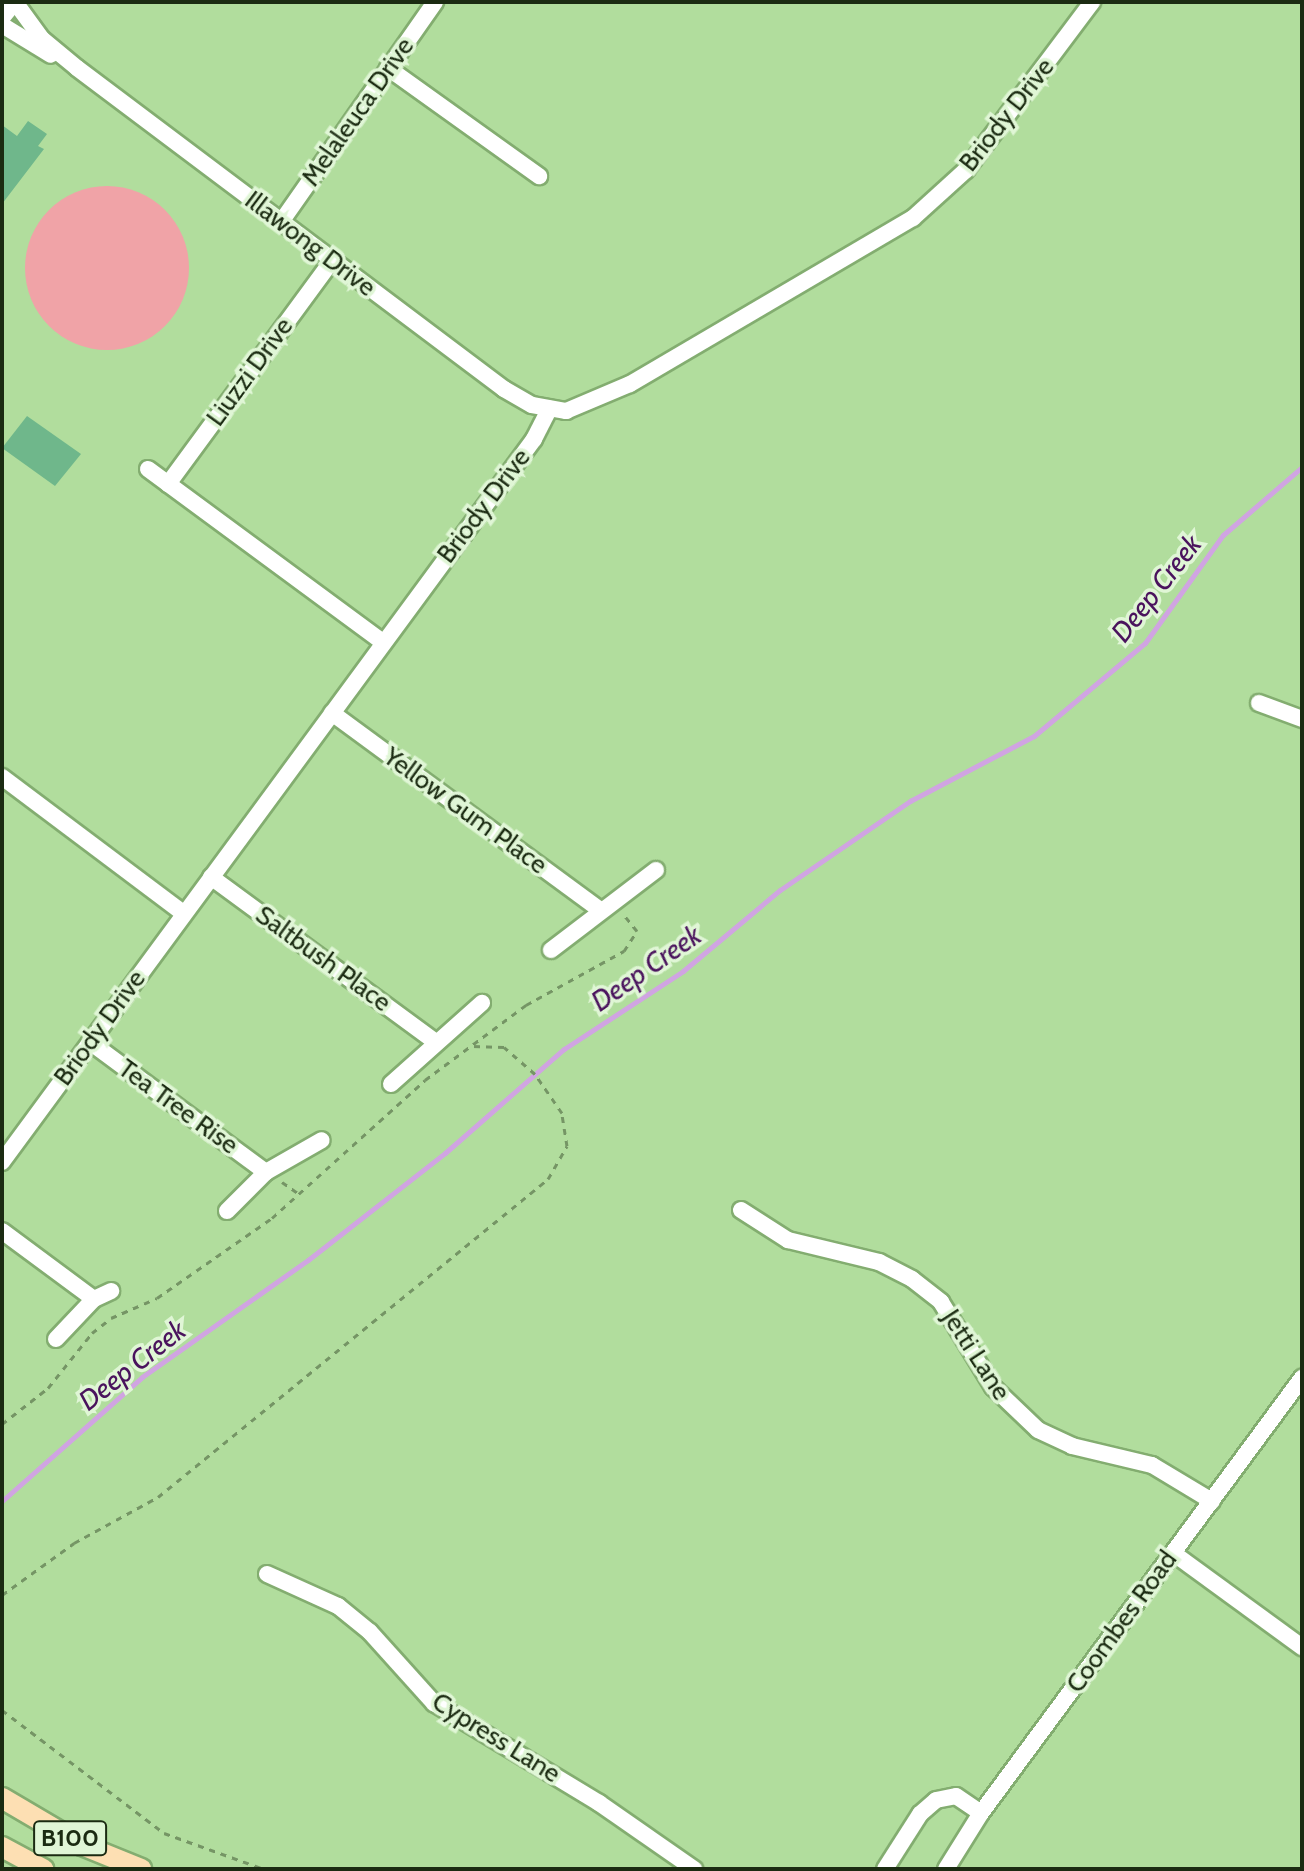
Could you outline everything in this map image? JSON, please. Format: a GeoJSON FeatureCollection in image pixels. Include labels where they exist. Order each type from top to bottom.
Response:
{"type":"FeatureCollection","features":[{"type":"Feature","properties":{"kind":"main road","name":"B100"},"geometry":{"type":"LineString","coordinates":[[2,1798],[82,1845],[141,1869]]}},
{"type":"Feature","properties":{"kind":"main road","name":"B100"},"geometry":{"type":"LineString","coordinates":[[2,1847],[43,1869]]}},
{"type":"Feature","properties":{"kind":"street"},"geometry":{"type":"LineString","coordinates":[[2,18],[15,2]]}},
{"type":"Feature","properties":{"kind":"street","name":"Illawong Drive"},"geometry":{"type":"LineString","coordinates":[[15,2],[42,39],[77,68],[504,389],[549,409]]}},
{"type":"Feature","properties":{"kind":"street","name":"Melaleuca Drive"},"geometry":{"type":"LineString","coordinates":[[281,222],[435,2]]}},
{"type":"Feature","properties":{"kind":"street","name":"Briody Drive"},"geometry":{"type":"LineString","coordinates":[[2,1162],[534,439],[549,409],[581,407],[630,384],[913,218],[966,170],[1092,2]]}},
{"type":"Feature","properties":{"kind":"street","name":"Illawong Drive"},"geometry":{"type":"LineString","coordinates":[[2,25],[77,68]]}},
{"type":"Feature","properties":{"kind":"street"},"geometry":{"type":"LineString","coordinates":[[388,68],[539,176]]}},
{"type":"Feature","properties":{"kind":"street","name":"Liuzzi Drive"},"geometry":{"type":"LineString","coordinates":[[168,484],[332,261]]}},
{"type":"Feature","properties":{"kind":"street"},"geometry":{"type":"LineString","coordinates":[[148,469],[383,642]]}},
{"type":"Feature","properties":{"kind":"street"},"geometry":{"type":"LineString","coordinates":[[1259,703],[1302,719]]}},
{"type":"Feature","properties":{"kind":"street","name":"Yellow Gum Place"},"geometry":{"type":"LineString","coordinates":[[332,713],[599,909]]}},
{"type":"Feature","properties":{"kind":"street"},"geometry":{"type":"LineString","coordinates":[[2,777],[183,913]]}},
{"type":"Feature","properties":{"kind":"street"},"geometry":{"type":"LineString","coordinates":[[551,950],[599,909],[656,870]]}},
{"type":"Feature","properties":{"kind":"street","name":"Saltbush Place"},"geometry":{"type":"LineString","coordinates":[[211,877],[434,1041]]}},
{"type":"Feature","properties":{"kind":"street"},"geometry":{"type":"LineString","coordinates":[[391,1084],[434,1041],[482,1003]]}},
{"type":"Feature","properties":{"kind":"street","name":"Tea Tree Rise"},"geometry":{"type":"LineString","coordinates":[[90,1042],[266,1172]]}},
{"type":"Feature","properties":{"kind":"street","name":"Tea Tree Rise"},"geometry":{"type":"LineString","coordinates":[[227,1211],[266,1172],[322,1140]]}},
{"type":"Feature","properties":{"kind":"street","name":"Jetti Lane"},"geometry":{"type":"LineString","coordinates":[[741,1210],[788,1240],[879,1262],[912,1279],[948,1309],[993,1387],[1038,1430],[1072,1446],[1152,1465],[1212,1501]]}},
{"type":"Feature","properties":{"kind":"street"},"geometry":{"type":"LineString","coordinates":[[2,1231],[94,1299]]}},
{"type":"Feature","properties":{"kind":"street"},"geometry":{"type":"LineString","coordinates":[[56,1339],[94,1299],[111,1291]]}},
{"type":"Feature","properties":{"kind":"street","name":"Coombes Road"},"geometry":{"type":"LineString","coordinates":[[946,1869],[981,1813],[1302,1378]]}},
{"type":"Feature","properties":{"kind":"street"},"geometry":{"type":"LineString","coordinates":[[1173,1553],[1302,1647]]}},
{"type":"Feature","properties":{"kind":"street","name":"Cypress Lane"},"geometry":{"type":"LineString","coordinates":[[267,1574],[338,1606],[446,1712],[587,1795],[694,1869]]}},
{"type":"Feature","properties":{"kind":"street"},"geometry":{"type":"LineString","coordinates":[[885,1869],[920,1814],[936,1800],[956,1796],[981,1813]]}},
{"type":"Feature","properties":{"kind":"path"},"geometry":{"type":"LineString","coordinates":[[2,1424],[48,1388],[92,1333],[111,1318],[157,1298],[272,1218],[425,1080],[526,1005],[624,951],[637,931]]}},
{"type":"Feature","properties":{"kind":"path"},"geometry":{"type":"LineString","coordinates":[[2,1595],[74,1543],[158,1497],[548,1179],[567,1146],[562,1113],[535,1074],[504,1047],[472,1046]]}},
{"type":"Feature","properties":{"kind":"path"},"geometry":{"type":"LineString","coordinates":[[2,1710],[164,1833],[264,1869]]}},
{"type":"Feature","properties":{"kind":"shaded area"},"geometry":{"type":"Polygon","coordinates":[[[107,186],[138,193],[165,210],[182,237],[189,268],[182,299],[165,326],[138,343],[107,350],[76,343],[49,326],[32,299],[25,268],[32,237],[49,210],[76,193],[107,186]]]}},
{"type":"Feature","properties":{"kind":"building"},"geometry":{"type":"Polygon","coordinates":[[[28,121],[47,134],[38,146],[44,149],[2,204],[2,125],[17,136],[28,121]]]}},
{"type":"Feature","properties":{"kind":"building"},"geometry":{"type":"Polygon","coordinates":[[[27,416],[81,454],[55,486],[2,448],[27,416]]]}},
{"type":"Feature","properties":{"kind":"waterway","name":"Deep Creek"},"geometry":{"type":"LineString","coordinates":[[2,1501],[142,1377],[308,1260],[445,1153],[564,1049],[683,971],[780,890],[910,801],[1034,736],[1145,643],[1223,535],[1302,467]]}}]}
